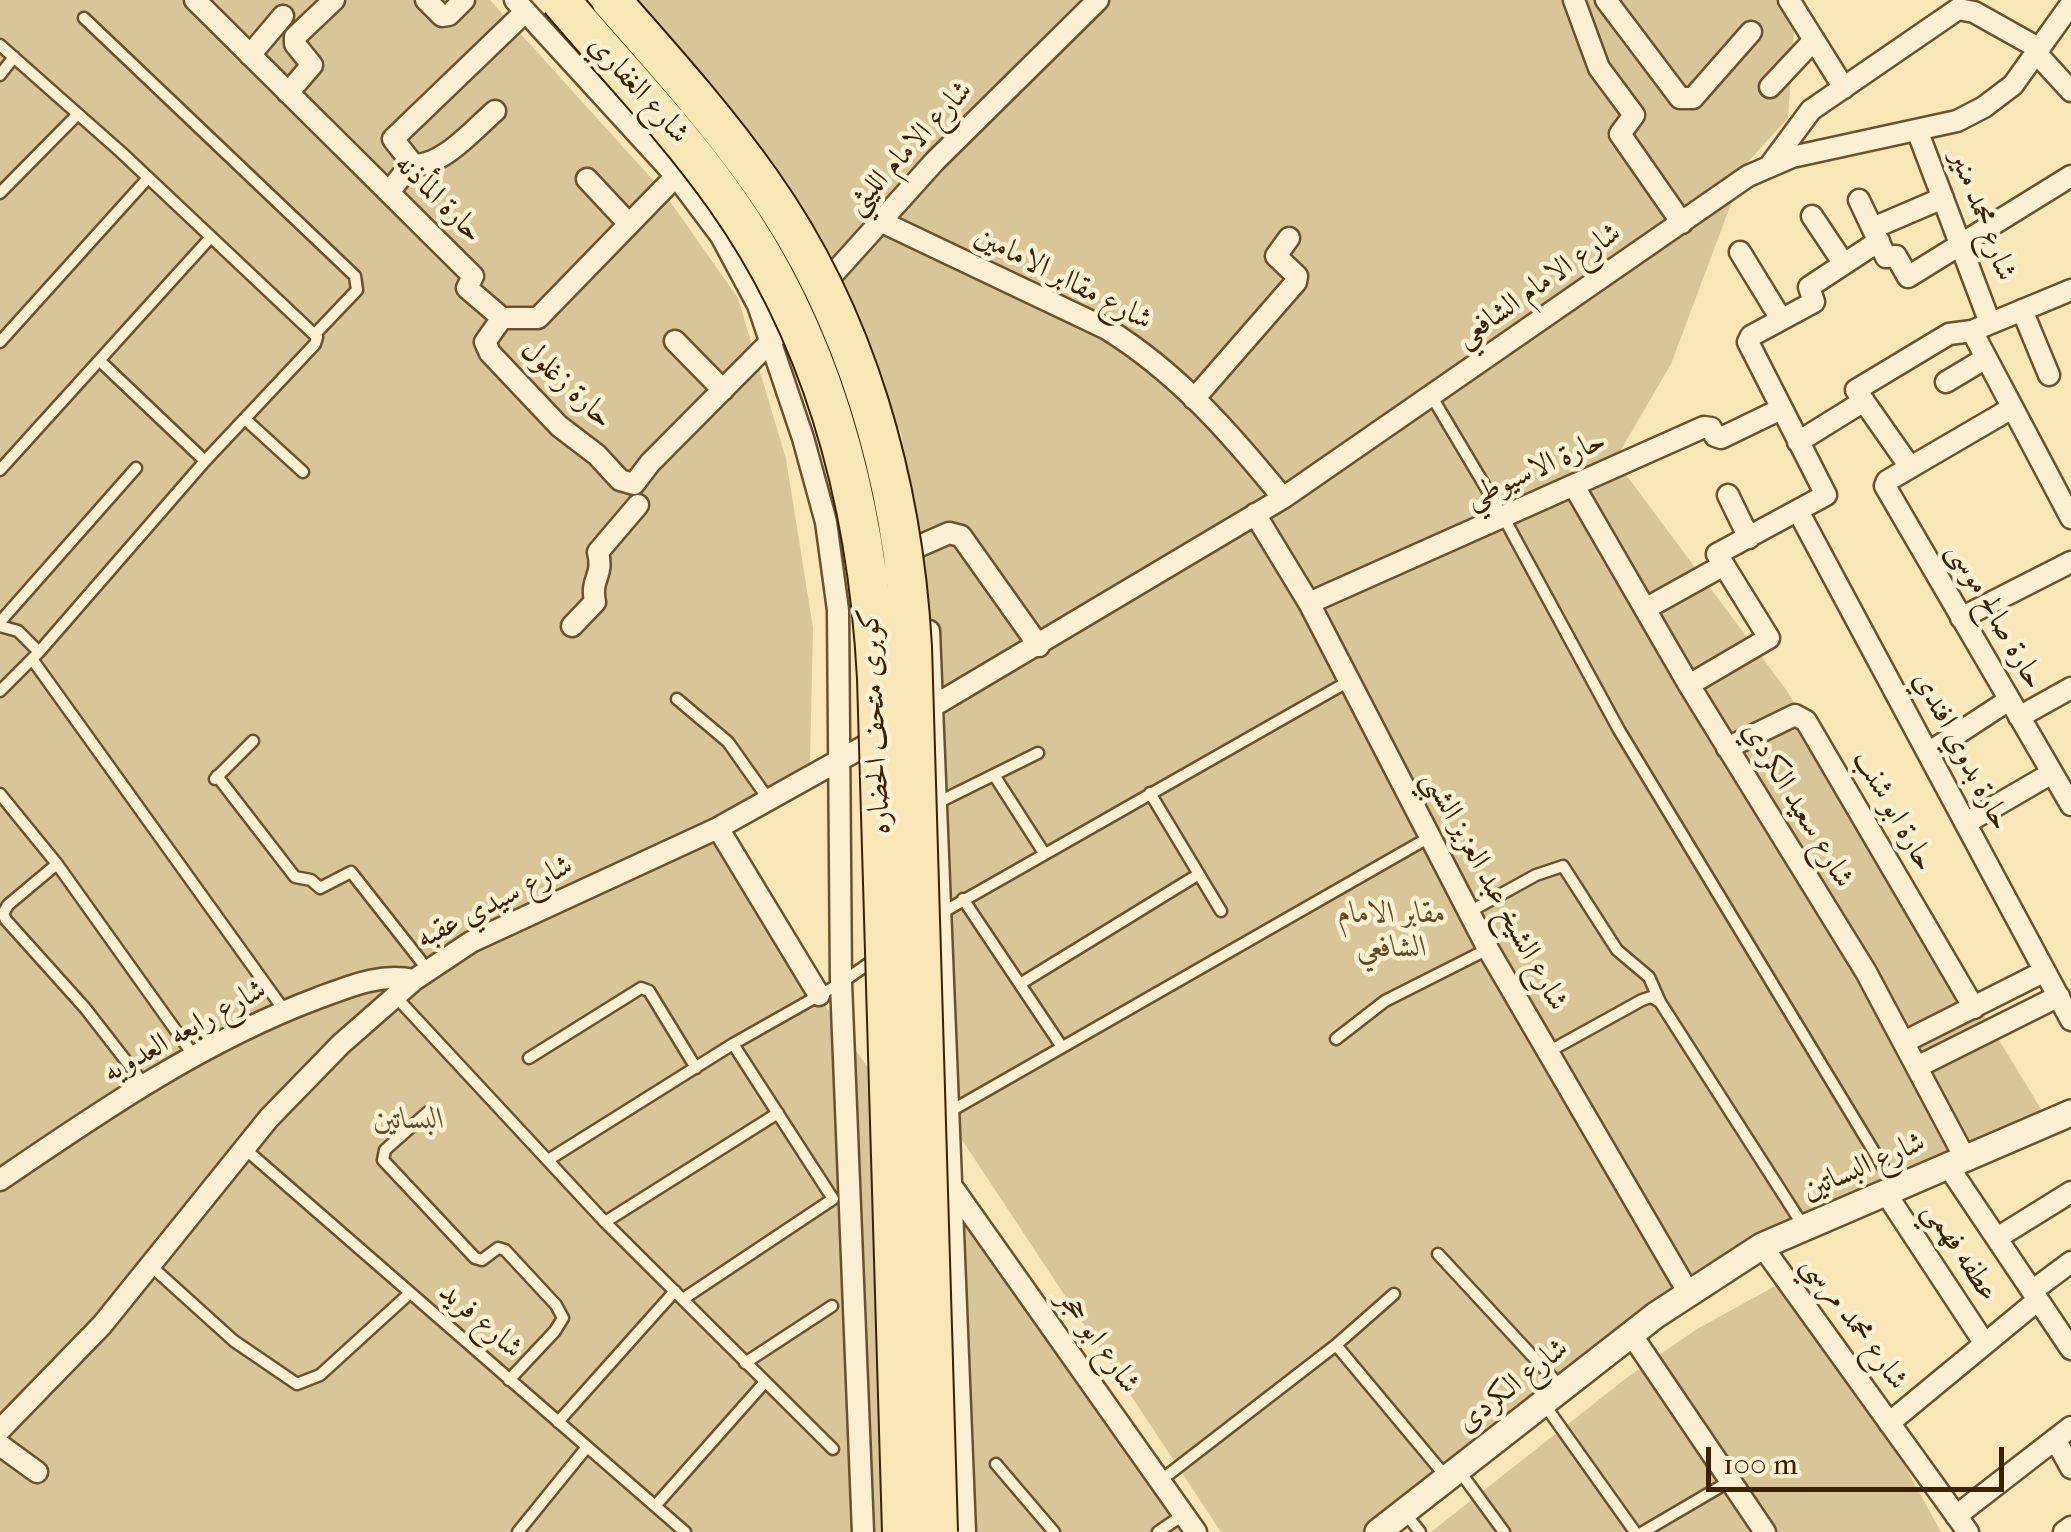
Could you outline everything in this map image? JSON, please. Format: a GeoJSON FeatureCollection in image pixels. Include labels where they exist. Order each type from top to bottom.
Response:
{"type":"FeatureCollection","features":[{"type":"Feature","properties":{"kind":"highway","name":"كوبرى متحف الحضاره"},"geometry":{"type":"LineString","coordinates":[[610,0],[732,144],[801,246],[862,382],[898,512],[912,646],[938,1532]]}},
{"type":"Feature","properties":{"kind":"highway","name":"كوبرى متحف الحضاره"},"geometry":{"type":"LineString","coordinates":[[533,4],[696,158],[752,238],[816,367],[856,498],[868,571],[877,678],[902,1532]]}},
{"type":"Feature","properties":{"kind":"street"},"geometry":{"type":"LineString","coordinates":[[288,93],[312,65],[295,44],[296,37],[334,0]]}},
{"type":"Feature","properties":{"kind":"street"},"geometry":{"type":"LineString","coordinates":[[426,0],[445,16],[464,0]]}},
{"type":"Feature","properties":{"kind":"street"},"geometry":{"type":"LineString","coordinates":[[622,0],[737,132],[786,204],[828,280],[878,398],[907,497],[931,650],[966,1532]]}},
{"type":"Feature","properties":{"kind":"street","name":"شارع الامام الليثي"},"geometry":{"type":"LineString","coordinates":[[770,341],[936,161],[1098,0]]}},
{"type":"Feature","properties":{"kind":"street"},"geometry":{"type":"LineString","coordinates":[[1574,0],[1599,68],[1634,116],[1620,134],[1682,222]]}},
{"type":"Feature","properties":{"kind":"street"},"geometry":{"type":"LineString","coordinates":[[1790,0],[1844,88]]}},
{"type":"Feature","properties":{"kind":"street"},"geometry":{"type":"LineString","coordinates":[[1609,1],[1680,98],[1693,98],[1751,32]]}},
{"type":"Feature","properties":{"kind":"street"},"geometry":{"type":"LineString","coordinates":[[412,165],[393,139],[533,4]]}},
{"type":"Feature","properties":{"kind":"street","name":"شارع الغفاري"},"geometry":{"type":"LineString","coordinates":[[533,4],[721,236],[744,275],[770,341],[816,479],[834,564],[841,983],[863,1532]]}},
{"type":"Feature","properties":{"kind":"street","name":"شارع الامام الشافعي"},"geometry":{"type":"LineString","coordinates":[[1039,646],[1283,498],[1748,176],[1792,157],[1957,121],[1984,108],[2013,85],[2071,4]]}},
{"type":"Feature","properties":{"kind":"street","name":"حارة المأذنه"},"geometry":{"type":"LineString","coordinates":[[208,5],[250,55],[472,276],[468,288],[502,318]]}},
{"type":"Feature","properties":{"kind":"street"},"geometry":{"type":"LineString","coordinates":[[1770,166],[1812,110],[1958,9],[1974,12],[2039,52],[2071,90]]}},
{"type":"Feature","properties":{"kind":"street"},"geometry":{"type":"LineString","coordinates":[[250,55],[283,16]]}},
{"type":"Feature","properties":{"kind":"street"},"geometry":{"type":"LineString","coordinates":[[1770,87],[1814,40]]}},
{"type":"Feature","properties":{"kind":"street"},"geometry":{"type":"LineString","coordinates":[[389,192],[412,165],[430,163],[495,111]]}},
{"type":"Feature","properties":{"kind":"street","name":"شارع محمد منير"},"geometry":{"type":"LineString","coordinates":[[1918,130],[1961,244],[1986,358],[2071,518]]}},
{"type":"Feature","properties":{"kind":"street"},"geometry":{"type":"LineString","coordinates":[[502,318],[538,318],[676,176]]}},
{"type":"Feature","properties":{"kind":"street"},"geometry":{"type":"LineString","coordinates":[[1859,200],[1887,258],[1897,257],[1908,277],[2071,176]]}},
{"type":"Feature","properties":{"kind":"street"},"geometry":{"type":"LineString","coordinates":[[587,179],[629,224]]}},
{"type":"Feature","properties":{"kind":"street"},"geometry":{"type":"LineString","coordinates":[[1688,685],[1769,638],[1717,554],[1826,495],[1780,409],[1748,342],[1750,336],[1814,302],[1809,287],[1844,264],[1876,235],[1943,198]]}},
{"type":"Feature","properties":{"kind":"street"},"geometry":{"type":"LineString","coordinates":[[1812,216],[1844,264]]}},
{"type":"Feature","properties":{"kind":"street","name":"شارع مقاابر الامامين"},"geometry":{"type":"LineString","coordinates":[[882,222],[1108,329],[1138,348],[1232,435],[1283,498]]}},
{"type":"Feature","properties":{"kind":"street"},"geometry":{"type":"LineString","coordinates":[[1194,398],[1296,282],[1297,276],[1276,256],[1290,238]]}},
{"type":"Feature","properties":{"kind":"street"},"geometry":{"type":"LineString","coordinates":[[1740,252],[1781,319]]}},
{"type":"Feature","properties":{"kind":"street"},"geometry":{"type":"LineString","coordinates":[[2012,408],[1910,467],[1856,390],[1949,334],[1981,327],[2071,290]]}},
{"type":"Feature","properties":{"kind":"street"},"geometry":{"type":"LineString","coordinates":[[2022,310],[2049,375]]}},
{"type":"Feature","properties":{"kind":"street","name":"حارة زغلول"},"geometry":{"type":"LineString","coordinates":[[502,318],[488,336],[490,353],[577,442],[597,455],[640,502]]}},
{"type":"Feature","properties":{"kind":"street"},"geometry":{"type":"LineString","coordinates":[[675,341],[722,390]]}},
{"type":"Feature","properties":{"kind":"street"},"geometry":{"type":"LineString","coordinates":[[572,626],[595,602],[592,588],[602,569],[598,552],[640,502],[650,463],[770,341]]}},
{"type":"Feature","properties":{"kind":"street"},"geometry":{"type":"LineString","coordinates":[[1946,382],[1986,358]]}},
{"type":"Feature","properties":{"kind":"street"},"geometry":{"type":"LineString","coordinates":[[1798,442],[1864,401]]}},
{"type":"Feature","properties":{"kind":"street","name":"حارة الاسيوطي"},"geometry":{"type":"LineString","coordinates":[[1309,603],[1704,427],[1721,438],[1780,409]]}},
{"type":"Feature","properties":{"kind":"street","name":"حارة صالح موسى"},"geometry":{"type":"LineString","coordinates":[[1910,467],[1884,486],[2071,805]]}},
{"type":"Feature","properties":{"kind":"street","name":"شارع سعيد الكردي"},"geometry":{"type":"LineString","coordinates":[[1574,486],[1688,685],[1866,972],[1917,1066],[1956,1162],[1997,1238],[2071,1349]]}},
{"type":"Feature","properties":{"kind":"street"},"geometry":{"type":"LineString","coordinates":[[1728,495],[1749,538]]}},
{"type":"Feature","properties":{"kind":"street","name":"حارة بدوي افندي"},"geometry":{"type":"LineString","coordinates":[[1798,511],[2066,1007]]}},
{"type":"Feature","properties":{"kind":"street","name":"شارع الشيخ عبد العزيز الشبي"},"geometry":{"type":"LineString","coordinates":[[1255,514],[1309,603],[1488,949],[1688,1292]]}},
{"type":"Feature","properties":{"kind":"street"},"geometry":{"type":"LineString","coordinates":[[917,546],[949,534],[961,536],[1039,646]]}},
{"type":"Feature","properties":{"kind":"street"},"geometry":{"type":"LineString","coordinates":[[1962,618],[2071,562]]}},
{"type":"Feature","properties":{"kind":"street"},"geometry":{"type":"LineString","coordinates":[[1645,610],[1724,565]]}},
{"type":"Feature","properties":{"kind":"street","name":"شارع سيدي عقبه"},"geometry":{"type":"LineString","coordinates":[[0,1430],[102,1325],[244,1148],[341,1044],[421,975],[487,934],[718,828],[1039,646]]}},
{"type":"Feature","properties":{"kind":"street"},"geometry":{"type":"LineString","coordinates":[[1928,752],[2014,708],[2071,688]]}},
{"type":"Feature","properties":{"kind":"street","name":"حارة ابو شنب"},"geometry":{"type":"LineString","coordinates":[[1727,748],[1795,715],[1806,721],[1974,1008]]}},
{"type":"Feature","properties":{"kind":"street"},"geometry":{"type":"LineString","coordinates":[[1966,823],[2052,772]]}},
{"type":"Feature","properties":{"kind":"street"},"geometry":{"type":"LineString","coordinates":[[718,828],[819,995]]}},
{"type":"Feature","properties":{"kind":"street"},"geometry":{"type":"LineString","coordinates":[[1904,1042],[2045,971]]}},
{"type":"Feature","properties":{"kind":"street","name":"شارع رابعه العدويه"},"geometry":{"type":"LineString","coordinates":[[0,1180],[144,1084],[284,1010],[367,980],[421,975]]}},
{"type":"Feature","properties":{"kind":"street"},"geometry":{"type":"LineString","coordinates":[[1917,1066],[2066,1007]]}},
{"type":"Feature","properties":{"kind":"street","name":"شارع البساتين"},"geometry":{"type":"LineString","coordinates":[[1688,1292],[1762,1246],[2071,1112]]}},
{"type":"Feature","properties":{"kind":"street","name":"شارع ابو حجر"},"geometry":{"type":"LineString","coordinates":[[952,1187],[1189,1523]]}},
{"type":"Feature","properties":{"kind":"street","name":"عطفه فهمي"},"geometry":{"type":"LineString","coordinates":[[1891,1190],[1985,1344]]}},
{"type":"Feature","properties":{"kind":"street"},"geometry":{"type":"LineString","coordinates":[[1997,1238],[2071,1192]]}},
{"type":"Feature","properties":{"kind":"street","name":"شارع محمد مرسي"},"geometry":{"type":"LineString","coordinates":[[1762,1246],[1962,1524]]}},
{"type":"Feature","properties":{"kind":"street"},"geometry":{"type":"LineString","coordinates":[[1889,1422],[1985,1344],[2071,1262]]}},
{"type":"Feature","properties":{"kind":"street","name":"شارع الكردى"},"geometry":{"type":"LineString","coordinates":[[1378,1532],[1412,1522],[1452,1474],[1688,1292]]}},
{"type":"Feature","properties":{"kind":"street"},"geometry":{"type":"LineString","coordinates":[[1631,1334],[1764,1532]]}},
{"type":"Feature","properties":{"kind":"street"},"geometry":{"type":"LineString","coordinates":[[862,1475],[962,1432]]}},
{"type":"Feature","properties":{"kind":"street"},"geometry":{"type":"LineString","coordinates":[[1962,1524],[2063,1433],[2071,1468]]}},
{"type":"Feature","properties":{"kind":"street"},"geometry":{"type":"LineString","coordinates":[[0,1445],[37,1472]]}},
{"type":"Feature","properties":{"kind":"street"},"geometry":{"type":"LineString","coordinates":[[862,1475],[962,1456]]}},
{"type":"Feature","properties":{"kind":"street"},"geometry":{"type":"LineString","coordinates":[[2064,1532],[2071,1527]]}},
{"type":"Feature","properties":{"kind":"lane"},"geometry":{"type":"LineString","coordinates":[[0,691],[36,656],[205,461],[315,344],[316,333],[357,290],[354,276],[84,18]]}},
{"type":"Feature","properties":{"kind":"lane"},"geometry":{"type":"LineString","coordinates":[[0,44],[316,333]]}},
{"type":"Feature","properties":{"kind":"lane"},"geometry":{"type":"LineString","coordinates":[[0,75],[14,57]]}},
{"type":"Feature","properties":{"kind":"lane"},"geometry":{"type":"LineString","coordinates":[[0,193],[78,114]]}},
{"type":"Feature","properties":{"kind":"lane"},"geometry":{"type":"LineString","coordinates":[[0,342],[148,178]]}},
{"type":"Feature","properties":{"kind":"lane"},"geometry":{"type":"LineString","coordinates":[[0,470],[211,238]]}},
{"type":"Feature","properties":{"kind":"lane"},"geometry":{"type":"LineString","coordinates":[[100,361],[205,461]]}},
{"type":"Feature","properties":{"kind":"lane"},"geometry":{"type":"LineString","coordinates":[[1432,397],[1504,518],[1619,730],[1708,872],[1891,1190]]}},
{"type":"Feature","properties":{"kind":"lane"},"geometry":{"type":"LineString","coordinates":[[245,419],[303,472]]}},
{"type":"Feature","properties":{"kind":"lane"},"geometry":{"type":"LineString","coordinates":[[136,468],[0,624],[18,631],[284,1010]]}},
{"type":"Feature","properties":{"kind":"lane"},"geometry":{"type":"LineString","coordinates":[[913,933],[963,899],[1350,680]]}},
{"type":"Feature","properties":{"kind":"lane"},"geometry":{"type":"LineString","coordinates":[[677,699],[728,742],[769,800]]}},
{"type":"Feature","properties":{"kind":"lane"},"geometry":{"type":"LineString","coordinates":[[253,741],[216,777],[295,877],[310,880],[320,888],[351,872],[421,975]]}},
{"type":"Feature","properties":{"kind":"lane"},"geometry":{"type":"LineString","coordinates":[[937,803],[1038,753]]}},
{"type":"Feature","properties":{"kind":"lane"},"geometry":{"type":"LineString","coordinates":[[994,775],[1044,853]]}},
{"type":"Feature","properties":{"kind":"lane"},"geometry":{"type":"LineString","coordinates":[[1150,793],[1220,911]]}},
{"type":"Feature","properties":{"kind":"lane"},"geometry":{"type":"LineString","coordinates":[[0,794],[58,864],[194,1056]]}},
{"type":"Feature","properties":{"kind":"lane"},"geometry":{"type":"LineString","coordinates":[[949,1112],[1428,838]]}},
{"type":"Feature","properties":{"kind":"lane"},"geometry":{"type":"LineString","coordinates":[[58,864],[8,905],[6,920],[84,1008],[144,1084]]}},
{"type":"Feature","properties":{"kind":"lane"},"geometry":{"type":"LineString","coordinates":[[1468,913],[1536,874],[1563,866],[1617,950],[1648,977],[1660,1002],[1805,1228]]}},
{"type":"Feature","properties":{"kind":"lane"},"geometry":{"type":"LineString","coordinates":[[1020,984],[1199,874]]}},
{"type":"Feature","properties":{"kind":"lane"},"geometry":{"type":"LineString","coordinates":[[963,899],[1062,1047]]}},
{"type":"Feature","properties":{"kind":"lane"},"geometry":{"type":"LineString","coordinates":[[548,1160],[732,1044],[841,983],[898,943]]}},
{"type":"Feature","properties":{"kind":"lane"},"geometry":{"type":"LineString","coordinates":[[1336,1039],[1385,1000],[1488,949]]}},
{"type":"Feature","properties":{"kind":"lane"},"geometry":{"type":"LineString","coordinates":[[530,1058],[641,988],[649,992],[696,1068]]}},
{"type":"Feature","properties":{"kind":"lane"},"geometry":{"type":"LineString","coordinates":[[396,996],[605,1222],[833,1449]]}},
{"type":"Feature","properties":{"kind":"lane"},"geometry":{"type":"LineString","coordinates":[[1548,1052],[1642,1000],[1651,997],[1660,1002]]}},
{"type":"Feature","properties":{"kind":"lane"},"geometry":{"type":"LineString","coordinates":[[558,1422],[679,1295],[833,1199],[732,1044]]}},
{"type":"Feature","properties":{"kind":"lane"},"geometry":{"type":"LineString","coordinates":[[428,1112],[382,1152],[383,1160],[474,1258],[482,1260],[496,1249],[505,1250],[556,1305],[563,1318],[509,1380]]}},
{"type":"Feature","properties":{"kind":"lane"},"geometry":{"type":"LineString","coordinates":[[605,1222],[778,1114]]}},
{"type":"Feature","properties":{"kind":"lane","name":"شارع فريد"},"geometry":{"type":"LineString","coordinates":[[244,1148],[685,1532]]}},
{"type":"Feature","properties":{"kind":"lane"},"geometry":{"type":"LineString","coordinates":[[1438,1254],[1553,1396],[1635,1532]]}},
{"type":"Feature","properties":{"kind":"lane"},"geometry":{"type":"LineString","coordinates":[[151,1266],[234,1341],[298,1384],[320,1375],[410,1293]]}},
{"type":"Feature","properties":{"kind":"lane"},"geometry":{"type":"LineString","coordinates":[[1160,1481],[1336,1345],[1394,1294]]}},
{"type":"Feature","properties":{"kind":"lane"},"geometry":{"type":"LineString","coordinates":[[744,1363],[832,1306]]}},
{"type":"Feature","properties":{"kind":"lane"},"geometry":{"type":"LineString","coordinates":[[1336,1345],[1504,1532]]}},
{"type":"Feature","properties":{"kind":"lane"},"geometry":{"type":"LineString","coordinates":[[656,1506],[765,1382]]}},
{"type":"Feature","properties":{"kind":"lane"},"geometry":{"type":"LineString","coordinates":[[518,1532],[587,1446]]}},
{"type":"Feature","properties":{"kind":"lane"},"geometry":{"type":"LineString","coordinates":[[996,1464],[1054,1532]]}},
{"type":"Feature","properties":{"kind":"lane"},"geometry":{"type":"LineString","coordinates":[[1643,1532],[1730,1480]]}},
{"type":"Feature","properties":{"kind":"lane"},"geometry":{"type":"LineString","coordinates":[[1158,1532],[1189,1523]]}},
{"type":"Feature","properties":{"kind":"green space","name":"البساتين"},"geometry":{"type":"Polygon","coordinates":[[[0,0],[490,0],[662,190],[738,298],[786,459],[813,628],[810,762],[704,828],[1185,1532],[0,1532],[0,0]]]}},
{"type":"Feature","properties":{"kind":"green space","name":"مقابر الامام الشافعي"},"geometry":{"type":"Polygon","coordinates":[[[626,0],[1796,0],[1788,118],[1746,164],[1671,364],[1615,460],[1787,691],[2047,1119],[1751,1248],[1371,1532],[1221,1532],[939,1105],[928,790],[945,721],[901,433],[842,303],[626,0]]]}},
{"type":"Feature","properties":{"kind":"green space"},"geometry":{"type":"Polygon","coordinates":[[[1799,1273],[1941,1532],[1431,1532],[1629,1376],[1697,1329],[1799,1273]]]}}]}
